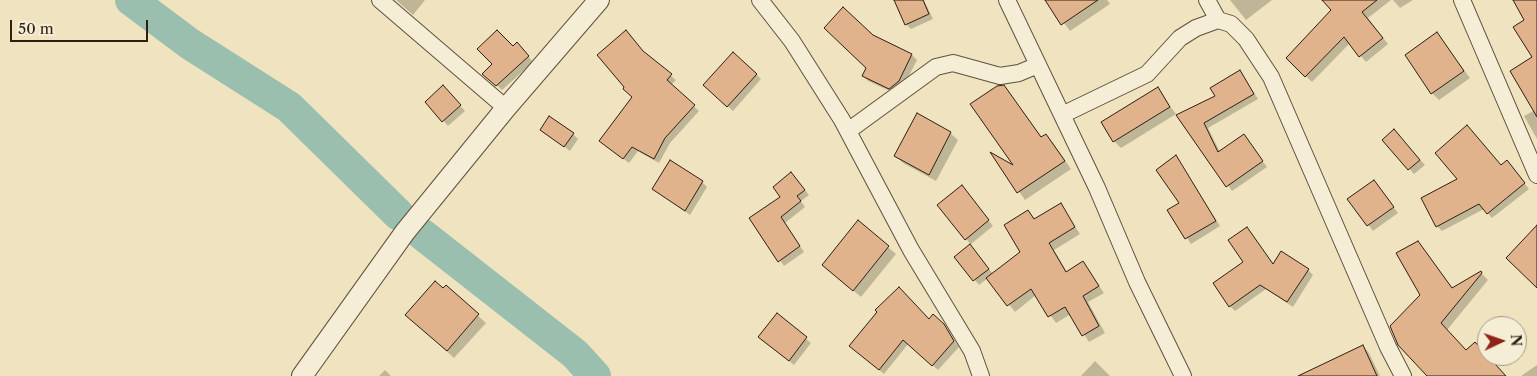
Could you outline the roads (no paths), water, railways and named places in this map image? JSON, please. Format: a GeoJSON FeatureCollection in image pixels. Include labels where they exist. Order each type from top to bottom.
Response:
{"type":"FeatureCollection","features":[{"type":"Feature","properties":{"kind":"street"},"geometry":{"type":"LineString","coordinates":[[380,0],[506,108]]}},
{"type":"Feature","properties":{"kind":"street"},"geometry":{"type":"LineString","coordinates":[[302,376],[405,232],[506,108],[599,0]]}},
{"type":"Feature","properties":{"kind":"street"},"geometry":{"type":"LineString","coordinates":[[760,0],[792,41],[848,130],[911,250],[972,351],[981,376]]}},
{"type":"Feature","properties":{"kind":"street"},"geometry":{"type":"LineString","coordinates":[[1006,0],[1062,115],[1137,282],[1184,376]]}},
{"type":"Feature","properties":{"kind":"street"},"geometry":{"type":"LineString","coordinates":[[1207,0],[1218,20]]}},
{"type":"Feature","properties":{"kind":"street"},"geometry":{"type":"LineString","coordinates":[[1462,0],[1537,175]]}},
{"type":"Feature","properties":{"kind":"street"},"geometry":{"type":"LineString","coordinates":[[1062,115],[1147,74],[1180,38],[1196,28],[1218,20],[1231,24],[1246,39],[1271,77],[1388,347],[1403,376]]}},
{"type":"Feature","properties":{"kind":"street"},"geometry":{"type":"LineString","coordinates":[[848,130],[936,67],[953,63],[1000,76],[1019,73],[1038,65]]}},
{"type":"Feature","properties":{"kind":"waterway"},"geometry":{"type":"LineString","coordinates":[[131,0],[190,44],[289,107],[398,214]]}},
{"type":"Feature","properties":{"kind":"waterway"},"geometry":{"type":"LineString","coordinates":[[423,235],[575,354],[595,376]]}}]}
